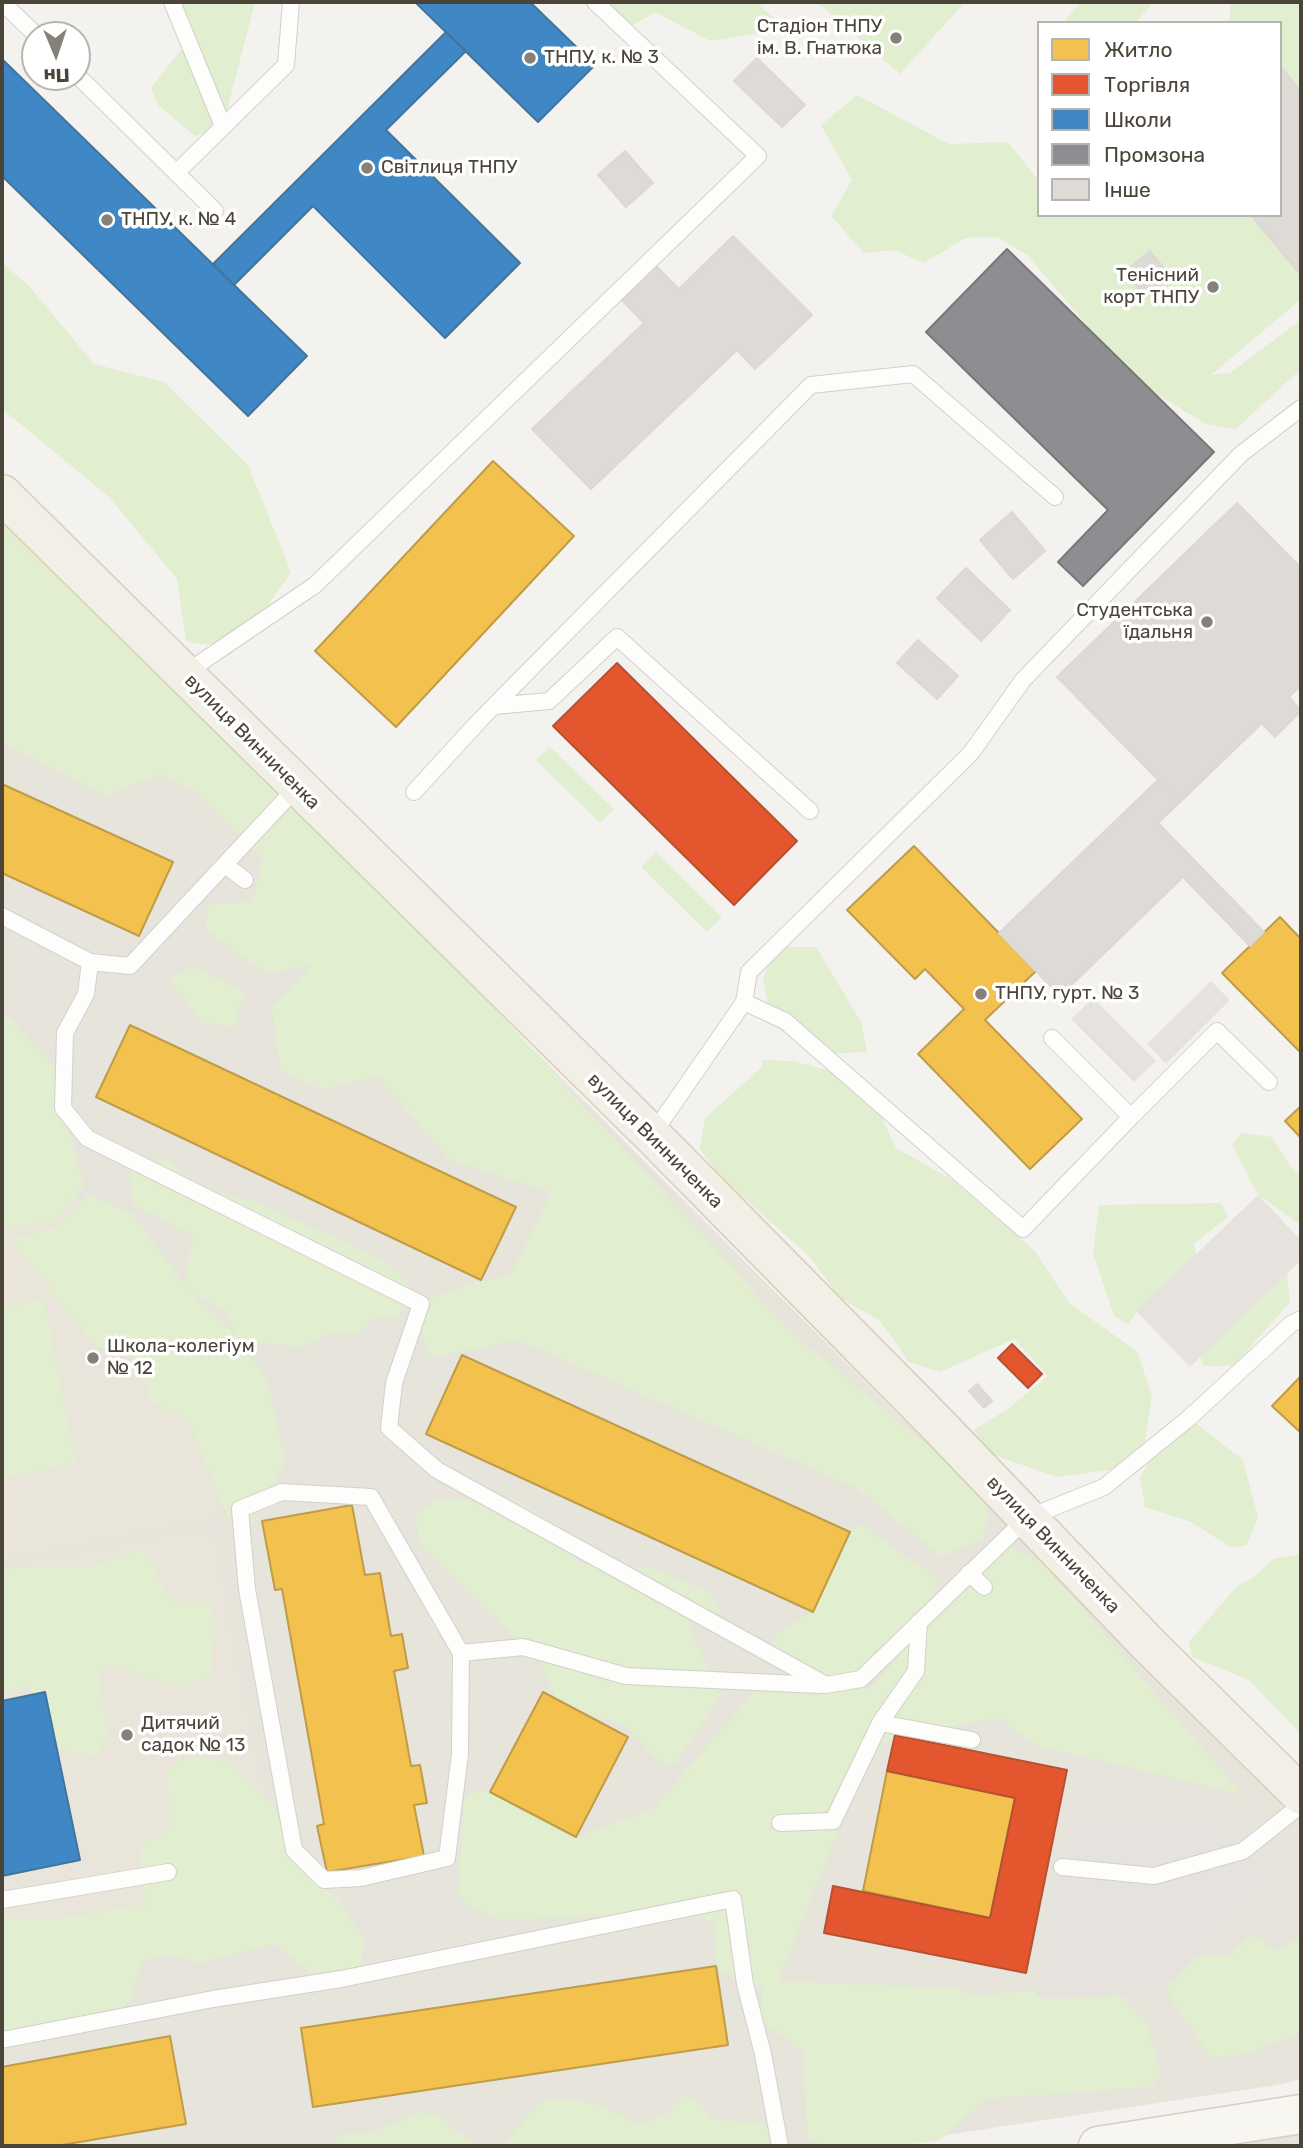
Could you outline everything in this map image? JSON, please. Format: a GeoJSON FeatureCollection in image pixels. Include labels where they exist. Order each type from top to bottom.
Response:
{"type":"FeatureCollection","features":[{"type":"Feature","properties":{"kind":"main road","name":"вулиця Винниченка"},"geometry":{"type":"LineString","coordinates":[[2,494],[652,1135],[1149,1645],[1301,1795]]}},
{"type":"Feature","properties":{"kind":"main road"},"geometry":{"type":"LineString","coordinates":[[1098,2146],[1301,2114]]}},
{"type":"Feature","properties":{"kind":"lane"},"geometry":{"type":"LineString","coordinates":[[2,2],[22,21]]}},
{"type":"Feature","properties":{"kind":"lane"},"geometry":{"type":"LineString","coordinates":[[172,2],[223,126]]}},
{"type":"Feature","properties":{"kind":"lane"},"geometry":{"type":"LineString","coordinates":[[176,173],[286,65],[290,2]]}},
{"type":"Feature","properties":{"kind":"lane"},"geometry":{"type":"LineString","coordinates":[[184,674],[315,585],[758,156],[595,2]]}},
{"type":"Feature","properties":{"kind":"lane"},"geometry":{"type":"LineString","coordinates":[[91,89],[215,211]]}},
{"type":"Feature","properties":{"kind":"lane"},"geometry":{"type":"LineString","coordinates":[[414,792],[494,706],[811,385],[914,374],[1055,497]]}},
{"type":"Feature","properties":{"kind":"lane"},"geometry":{"type":"LineString","coordinates":[[652,1135],[744,1002],[749,972],[971,753],[1023,680],[1241,454],[1301,408]]}},
{"type":"Feature","properties":{"kind":"lane"},"geometry":{"type":"LineString","coordinates":[[494,706],[550,701],[617,637],[810,811]]}},
{"type":"Feature","properties":{"kind":"lane"},"geometry":{"type":"LineString","coordinates":[[2,916],[90,962],[130,967],[298,786]]}},
{"type":"Feature","properties":{"kind":"lane"},"geometry":{"type":"LineString","coordinates":[[225,864],[244,880]]}},
{"type":"Feature","properties":{"kind":"lane"},"geometry":{"type":"LineString","coordinates":[[90,962],[86,994],[65,1033],[63,1108],[87,1138],[421,1304],[394,1383],[389,1428],[437,1470],[826,1685]]}},
{"type":"Feature","properties":{"kind":"lane"},"geometry":{"type":"LineString","coordinates":[[744,1002],[785,1021],[1023,1229],[1217,1031],[1269,1082]]}},
{"type":"Feature","properties":{"kind":"lane"},"geometry":{"type":"LineString","coordinates":[[1052,1038],[1131,1117]]}},
{"type":"Feature","properties":{"kind":"lane"},"geometry":{"type":"LineString","coordinates":[[461,1653],[523,1647],[626,1676],[728,1678],[826,1685],[861,1679],[1027,1518],[1104,1487],[1189,1418],[1292,1324],[1301,1319]]}},
{"type":"Feature","properties":{"kind":"lane"},"geometry":{"type":"LineString","coordinates":[[282,1492],[371,1497],[461,1653],[460,1754],[447,1858],[360,1878],[324,1880],[294,1850],[247,1589],[240,1509],[282,1492]]}},
{"type":"Feature","properties":{"kind":"lane"},"geometry":{"type":"LineString","coordinates":[[969,1573],[984,1587]]}},
{"type":"Feature","properties":{"kind":"lane"},"geometry":{"type":"LineString","coordinates":[[780,1823],[833,1821],[880,1723],[916,1671],[919,1622]]}},
{"type":"Feature","properties":{"kind":"lane"},"geometry":{"type":"LineString","coordinates":[[880,1723],[972,1740]]}},
{"type":"Feature","properties":{"kind":"lane"},"geometry":{"type":"LineString","coordinates":[[1062,1867],[1154,1876],[1243,1851],[1301,1805]]}},
{"type":"Feature","properties":{"kind":"lane"},"geometry":{"type":"LineString","coordinates":[[2,1900],[168,1872]]}},
{"type":"Feature","properties":{"kind":"lane"},"geometry":{"type":"LineString","coordinates":[[2,2040],[213,1999],[341,1979],[733,1899],[745,1984],[764,2054],[780,2146]]}},
{"type":"Feature","properties":{"kind":"shaded area"},"geometry":{"type":"Polygon","coordinates":[[[2,519],[1301,1817],[1301,2079],[1277,2085],[873,2146],[2,2146],[2,519]]]}},
{"type":"Feature","properties":{"kind":"shaded area"},"geometry":{"type":"Polygon","coordinates":[[[1211,981],[1230,1000],[1166,1064],[1147,1044],[1211,981]]]}},
{"type":"Feature","properties":{"kind":"shaded area"},"geometry":{"type":"Polygon","coordinates":[[[1093,998],[1156,1061],[1134,1082],[1071,1019],[1093,998]]]}},
{"type":"Feature","properties":{"kind":"shaded area","name":"Школа-колегіум № 12"},"geometry":{"type":"Polygon","coordinates":[[[2,1110],[122,1253],[245,1463],[212,1520],[2,1561],[2,1110]]]}},
{"type":"Feature","properties":{"kind":"shaded area"},"geometry":{"type":"Polygon","coordinates":[[[1258,1195],[1301,1240],[1301,1260],[1190,1367],[1136,1311],[1258,1195]]]}},
{"type":"Feature","properties":{"kind":"shaded area","name":"Дитячий садок № 13"},"geometry":{"type":"Polygon","coordinates":[[[213,1526],[285,1904],[2,1957],[2,1566],[213,1526]]]}},
{"type":"Feature","properties":{"kind":"shaded area"},"geometry":{"type":"Polygon","coordinates":[[[1073,1809],[1163,1821],[1209,1812],[1274,1882],[1173,1981],[1131,1995],[1051,1999],[1036,1996],[1073,1809]]]}},
{"type":"Feature","properties":{"kind":"shaded area"},"geometry":{"type":"Polygon","coordinates":[[[1301,2134],[1301,2146],[1231,2146],[1301,2134]]]}},
{"type":"Feature","properties":{"kind":"green space"},"geometry":{"type":"Polygon","coordinates":[[[173,2],[255,2],[223,126],[195,136],[158,105],[151,88],[191,37],[173,2]]]}},
{"type":"Feature","properties":{"kind":"green space"},"geometry":{"type":"Polygon","coordinates":[[[598,2],[756,2],[786,29],[710,41],[655,12],[622,32],[598,2]]]}},
{"type":"Feature","properties":{"kind":"green space","name":"Стадіон ТНПУ ім. В. Гнатюка"},"geometry":{"type":"Polygon","coordinates":[[[817,2],[965,2],[900,74],[817,2]]]}},
{"type":"Feature","properties":{"kind":"green space"},"geometry":{"type":"Polygon","coordinates":[[[1081,2],[1154,2],[1137,21],[1065,21],[1081,2]]]}},
{"type":"Feature","properties":{"kind":"green space"},"geometry":{"type":"Polygon","coordinates":[[[1231,2],[1301,2],[1301,93],[1282,79],[1282,21],[1229,21],[1231,2]]]}},
{"type":"Feature","properties":{"kind":"green space"},"geometry":{"type":"Polygon","coordinates":[[[857,95],[949,144],[1008,142],[1037,178],[1037,217],[1253,217],[1301,275],[1301,299],[1211,375],[1230,373],[1301,320],[1301,369],[1236,429],[1206,424],[1135,381],[1027,255],[997,237],[965,238],[924,263],[894,250],[864,253],[831,216],[852,180],[821,125],[857,95]]]}},
{"type":"Feature","properties":{"kind":"green space"},"geometry":{"type":"Polygon","coordinates":[[[2,262],[30,287],[94,364],[164,382],[248,465],[291,572],[260,615],[236,636],[222,642],[205,644],[186,641],[177,579],[108,496],[2,409],[2,262]]]}},
{"type":"Feature","properties":{"kind":"green space"},"geometry":{"type":"Polygon","coordinates":[[[2,511],[348,848],[791,1332],[985,1493],[990,1503],[983,1538],[942,1557],[856,1488],[518,1340],[431,1358],[413,1305],[481,1280],[509,1277],[551,1193],[448,1159],[378,1076],[322,1090],[280,1069],[272,1007],[312,965],[265,973],[205,929],[209,903],[253,902],[262,857],[190,788],[158,775],[107,796],[2,742],[2,511]]]}},
{"type":"Feature","properties":{"kind":"green space"},"geometry":{"type":"Polygon","coordinates":[[[550,747],[614,809],[600,823],[536,760],[550,747]]]}},
{"type":"Feature","properties":{"kind":"green space"},"geometry":{"type":"Polygon","coordinates":[[[656,852],[722,917],[707,932],[641,867],[656,852]]]}},
{"type":"Feature","properties":{"kind":"green space"},"geometry":{"type":"Polygon","coordinates":[[[776,947],[816,947],[861,1022],[867,1052],[827,1054],[771,1025],[763,978],[776,947]]]}},
{"type":"Feature","properties":{"kind":"green space"},"geometry":{"type":"Polygon","coordinates":[[[194,966],[244,993],[234,1027],[203,1023],[169,979],[194,966]]]}},
{"type":"Feature","properties":{"kind":"green space"},"geometry":{"type":"Polygon","coordinates":[[[10,1018],[53,1066],[84,1186],[52,1222],[6,1227],[2,1225],[2,1019],[10,1018]]]}},
{"type":"Feature","properties":{"kind":"green space"},"geometry":{"type":"Polygon","coordinates":[[[763,1060],[793,1061],[865,1080],[896,1148],[951,1179],[1034,1250],[1070,1304],[1137,1351],[1152,1396],[1144,1448],[1121,1468],[1057,1477],[991,1454],[974,1430],[1009,1408],[1048,1376],[1014,1339],[940,1372],[909,1362],[880,1321],[839,1297],[810,1257],[718,1175],[700,1149],[705,1118],[761,1068],[763,1060]]]}},
{"type":"Feature","properties":{"kind":"green space"},"geometry":{"type":"Polygon","coordinates":[[[1241,1133],[1272,1137],[1290,1166],[1301,1177],[1301,1225],[1258,1195],[1232,1145],[1241,1133]]]}},
{"type":"Feature","properties":{"kind":"green space"},"geometry":{"type":"Polygon","coordinates":[[[164,1158],[205,1190],[256,1202],[379,1258],[408,1281],[399,1317],[372,1319],[357,1334],[325,1334],[304,1347],[241,1341],[268,1382],[285,1462],[258,1512],[249,1520],[228,1518],[189,1423],[149,1400],[142,1359],[95,1346],[10,1239],[55,1228],[87,1194],[132,1213],[185,1286],[193,1236],[133,1204],[129,1168],[164,1158]],[[189,1290],[239,1338],[225,1311],[189,1290]]]}},
{"type":"Feature","properties":{"kind":"green space"},"geometry":{"type":"Polygon","coordinates":[[[1221,1203],[1228,1217],[1194,1243],[1202,1289],[1137,1311],[1128,1325],[1114,1316],[1093,1254],[1099,1205],[1221,1203]]]}},
{"type":"Feature","properties":{"kind":"green space"},"geometry":{"type":"Polygon","coordinates":[[[1287,1272],[1290,1302],[1234,1366],[1203,1366],[1199,1350],[1287,1272]]]}},
{"type":"Feature","properties":{"kind":"green space"},"geometry":{"type":"Polygon","coordinates":[[[44,1299],[76,1463],[2,1478],[2,1308],[44,1299]]]}},
{"type":"Feature","properties":{"kind":"green space"},"geometry":{"type":"Polygon","coordinates":[[[1189,1418],[1243,1460],[1258,1518],[1247,1545],[1232,1548],[1191,1522],[1145,1507],[1140,1477],[1164,1437],[1189,1418]]]}},
{"type":"Feature","properties":{"kind":"green space"},"geometry":{"type":"Polygon","coordinates":[[[512,1498],[560,1527],[578,1563],[652,1568],[709,1592],[722,1611],[687,1620],[720,1696],[677,1763],[667,1764],[657,1760],[625,1725],[565,1707],[557,1700],[538,1659],[419,1545],[416,1514],[434,1501],[512,1498]]]}},
{"type":"Feature","properties":{"kind":"green space"},"geometry":{"type":"Polygon","coordinates":[[[862,1524],[939,1580],[919,1622],[866,1668],[834,1680],[773,1664],[775,1634],[813,1612],[850,1532],[862,1524]]]}},
{"type":"Feature","properties":{"kind":"green space"},"geometry":{"type":"Polygon","coordinates":[[[1009,1544],[1045,1565],[1242,1794],[1037,1746],[1000,1718],[895,1735],[866,1761],[778,1981],[956,1988],[976,1996],[1102,1983],[1128,2003],[1144,2021],[1153,2042],[1161,2074],[1152,2087],[985,2099],[940,2140],[899,2146],[823,2146],[807,2138],[804,2053],[762,2021],[762,1986],[743,1986],[716,1966],[715,1923],[683,1913],[499,1920],[468,1906],[458,1891],[464,1800],[475,1790],[490,1792],[576,1837],[653,1809],[766,1678],[869,1689],[978,1564],[1009,1544]]]}},
{"type":"Feature","properties":{"kind":"green space"},"geometry":{"type":"Polygon","coordinates":[[[131,1551],[144,1552],[173,1601],[206,1602],[216,1617],[210,1676],[183,1689],[111,1665],[99,1672],[108,1737],[95,1757],[55,1748],[28,1685],[2,1693],[2,1571],[15,1568],[94,1566],[131,1551]]]}},
{"type":"Feature","properties":{"kind":"green space"},"geometry":{"type":"Polygon","coordinates":[[[1301,1554],[1301,1734],[1249,1680],[1192,1657],[1189,1642],[1238,1585],[1251,1579],[1274,1559],[1301,1554]]]}},
{"type":"Feature","properties":{"kind":"green space"},"geometry":{"type":"Polygon","coordinates":[[[189,1757],[231,1761],[270,1802],[289,1834],[300,1867],[339,1899],[364,1940],[361,1967],[329,1986],[273,1944],[199,1963],[168,1954],[141,1963],[132,1997],[107,2027],[2,2051],[2,1914],[6,1919],[53,1920],[146,1904],[139,1850],[169,1825],[167,1771],[189,1757]]]}},
{"type":"Feature","properties":{"kind":"green space"},"geometry":{"type":"Polygon","coordinates":[[[1252,1934],[1275,1951],[1301,1937],[1301,2031],[1250,2054],[1211,2058],[1170,1998],[1164,1960],[1229,1955],[1252,1934]]]}},
{"type":"Feature","properties":{"kind":"green space"},"geometry":{"type":"Polygon","coordinates":[[[690,2096],[699,2102],[710,2119],[761,2124],[775,2137],[772,2146],[495,2146],[507,2141],[541,2101],[581,2101],[603,2107],[639,2125],[668,2114],[681,2097],[690,2096]]]}},
{"type":"Feature","properties":{"kind":"green space"},"geometry":{"type":"Polygon","coordinates":[[[421,2112],[439,2117],[477,2146],[338,2146],[335,2142],[341,2134],[370,2133],[421,2112]]]}},
{"type":"Feature","properties":{"kind":"building: Житло"},"geometry":{"type":"Polygon","coordinates":[[[493,461],[574,536],[396,727],[315,651],[493,461]]]}},
{"type":"Feature","properties":{"kind":"building: Житло"},"geometry":{"type":"Polygon","coordinates":[[[2,784],[173,862],[139,936],[2,873],[2,784]]]}},
{"type":"Feature","properties":{"kind":"building: Житло","name":"ТНПУ, гурт. № 3"},"geometry":{"type":"Polygon","coordinates":[[[914,846],[1036,971],[985,1020],[1082,1119],[1030,1169],[918,1054],[964,1009],[925,969],[915,979],[847,910],[914,846]]]}},
{"type":"Feature","properties":{"kind":"building: Житло"},"geometry":{"type":"Polygon","coordinates":[[[1280,917],[1301,939],[1301,1053],[1222,973],[1280,917]]]}},
{"type":"Feature","properties":{"kind":"building: Житло"},"geometry":{"type":"Polygon","coordinates":[[[130,1025],[516,1207],[481,1280],[96,1097],[130,1025]]]}},
{"type":"Feature","properties":{"kind":"building: Житло"},"geometry":{"type":"Polygon","coordinates":[[[1301,1106],[1301,1138],[1285,1121],[1301,1106]]]}},
{"type":"Feature","properties":{"kind":"building: Житло"},"geometry":{"type":"Polygon","coordinates":[[[462,1355],[850,1532],[813,1612],[426,1434],[462,1355]]]}},
{"type":"Feature","properties":{"kind":"building: Житло"},"geometry":{"type":"Polygon","coordinates":[[[1301,1376],[1301,1433],[1272,1406],[1301,1376]]]}},
{"type":"Feature","properties":{"kind":"building: Житло"},"geometry":{"type":"Polygon","coordinates":[[[352,1505],[365,1575],[380,1573],[391,1636],[402,1634],[408,1668],[394,1671],[411,1766],[420,1765],[427,1803],[414,1805],[424,1856],[327,1872],[317,1826],[324,1824],[282,1589],[275,1590],[262,1521],[352,1505]]]}},
{"type":"Feature","properties":{"kind":"building: Житло"},"geometry":{"type":"Polygon","coordinates":[[[543,1692],[628,1737],[576,1837],[490,1792],[543,1692]]]}},
{"type":"Feature","properties":{"kind":"building: Житло"},"geometry":{"type":"Polygon","coordinates":[[[887,1771],[1015,1798],[990,1918],[863,1891],[887,1771]]]}},
{"type":"Feature","properties":{"kind":"building: Житло"},"geometry":{"type":"Polygon","coordinates":[[[716,1966],[728,2045],[313,2107],[301,2028],[716,1966]]]}},
{"type":"Feature","properties":{"kind":"building: Житло"},"geometry":{"type":"Polygon","coordinates":[[[170,2036],[186,2124],[56,2146],[2,2146],[2,2067],[170,2036]]]}},
{"type":"Feature","properties":{"kind":"building: Торгівля"},"geometry":{"type":"Polygon","coordinates":[[[617,663],[797,841],[734,905],[553,726],[617,663]]]}},
{"type":"Feature","properties":{"kind":"building: Торгівля"},"geometry":{"type":"Polygon","coordinates":[[[1012,1344],[1042,1374],[1028,1388],[998,1358],[1012,1344]]]}},
{"type":"Feature","properties":{"kind":"building: Торгівля"},"geometry":{"type":"Polygon","coordinates":[[[895,1735],[1067,1770],[1026,1973],[824,1933],[833,1886],[990,1918],[1015,1798],[887,1771],[895,1735]]]}},
{"type":"Feature","properties":{"kind":"building: Школи","name":"ТНПУ, к. № 3"},"geometry":{"type":"Polygon","coordinates":[[[415,2],[530,2],[595,65],[538,122],[415,2]]]}},
{"type":"Feature","properties":{"kind":"building: Школи","name":"Світлиця ТНПУ"},"geometry":{"type":"Polygon","coordinates":[[[446,32],[466,51],[386,130],[520,263],[445,338],[313,206],[234,285],[213,264],[446,32]]]}},
{"type":"Feature","properties":{"kind":"building: Школи","name":"ТНПУ, к. № 4"},"geometry":{"type":"Polygon","coordinates":[[[2,59],[21,78],[21,91],[35,91],[307,356],[248,416],[2,176],[2,59]]]}},
{"type":"Feature","properties":{"kind":"building: Школи"},"geometry":{"type":"Polygon","coordinates":[[[45,1692],[80,1860],[2,1876],[2,1701],[45,1692]]]}},
{"type":"Feature","properties":{"kind":"building: Промзона"},"geometry":{"type":"Polygon","coordinates":[[[1007,249],[1214,452],[1083,586],[1058,562],[1108,510],[926,332],[1007,249]]]}},
{"type":"Feature","properties":{"kind":"building: Інше"},"geometry":{"type":"Polygon","coordinates":[[[757,58],[805,105],[782,127],[734,81],[757,58]]]}},
{"type":"Feature","properties":{"kind":"building: Інше"},"geometry":{"type":"Polygon","coordinates":[[[1282,68],[1301,92],[1301,275],[1253,217],[1282,217],[1282,68]]]}},
{"type":"Feature","properties":{"kind":"building: Інше"},"geometry":{"type":"Polygon","coordinates":[[[625,151],[653,183],[626,207],[598,175],[625,151]]]}},
{"type":"Feature","properties":{"kind":"building: Інше"},"geometry":{"type":"Polygon","coordinates":[[[733,236],[812,315],[755,369],[737,350],[591,489],[532,429],[644,323],[620,298],[655,265],[679,289],[733,236]]]}},
{"type":"Feature","properties":{"kind":"building: Інше"},"geometry":{"type":"Polygon","coordinates":[[[1150,251],[1171,277],[1146,298],[1125,272],[1150,251]]]}},
{"type":"Feature","properties":{"kind":"building: Інше","name":"Студентська їдальня"},"geometry":{"type":"Polygon","coordinates":[[[1237,503],[1301,568],[1301,685],[1289,697],[1301,711],[1275,737],[1262,723],[1180,802],[1057,677],[1237,503]]]}},
{"type":"Feature","properties":{"kind":"building: Інше"},"geometry":{"type":"Polygon","coordinates":[[[1012,512],[1045,551],[1013,579],[980,540],[1012,512]]]}},
{"type":"Feature","properties":{"kind":"building: Інше"},"geometry":{"type":"Polygon","coordinates":[[[966,568],[1010,610],[981,641],[937,598],[966,568]]]}},
{"type":"Feature","properties":{"kind":"building: Інше"},"geometry":{"type":"Polygon","coordinates":[[[918,640],[958,676],[937,699],[897,663],[918,640]]]}},
{"type":"Feature","properties":{"kind":"building: Інше"},"geometry":{"type":"Polygon","coordinates":[[[1158,780],[1180,802],[1158,823],[1264,932],[1250,946],[1183,877],[1060,996],[999,933],[1158,780]]]}},
{"type":"Feature","properties":{"kind":"building: Інше"},"geometry":{"type":"Polygon","coordinates":[[[977,1384],[992,1401],[984,1408],[969,1391],[977,1384]]]}},
{"type":"Feature","properties":{"kind":"place","name":"Стадіон ТНПУ ім. В. Гнатюка"},"geometry":{"type":"Point","coordinates":[896,38]}},
{"type":"Feature","properties":{"kind":"place","name":"ТНПУ, к. № 3"},"geometry":{"type":"Point","coordinates":[530,58]}},
{"type":"Feature","properties":{"kind":"place","name":"Світлиця ТНПУ"},"geometry":{"type":"Point","coordinates":[367,168]}},
{"type":"Feature","properties":{"kind":"place","name":"ТНПУ, к. № 4"},"geometry":{"type":"Point","coordinates":[107,220]}},
{"type":"Feature","properties":{"kind":"place","name":"Тенісний корт ТНПУ"},"geometry":{"type":"Point","coordinates":[1213,287]}},
{"type":"Feature","properties":{"kind":"place","name":"Студентська їдальня"},"geometry":{"type":"Point","coordinates":[1207,622]}},
{"type":"Feature","properties":{"kind":"place","name":"ТНПУ, гурт. № 3"},"geometry":{"type":"Point","coordinates":[981,994]}},
{"type":"Feature","properties":{"kind":"place","name":"Школа-колегіум № 12"},"geometry":{"type":"Point","coordinates":[93,1358]}},
{"type":"Feature","properties":{"kind":"place","name":"Дитячий садок № 13"},"geometry":{"type":"Point","coordinates":[127,1735]}}]}
